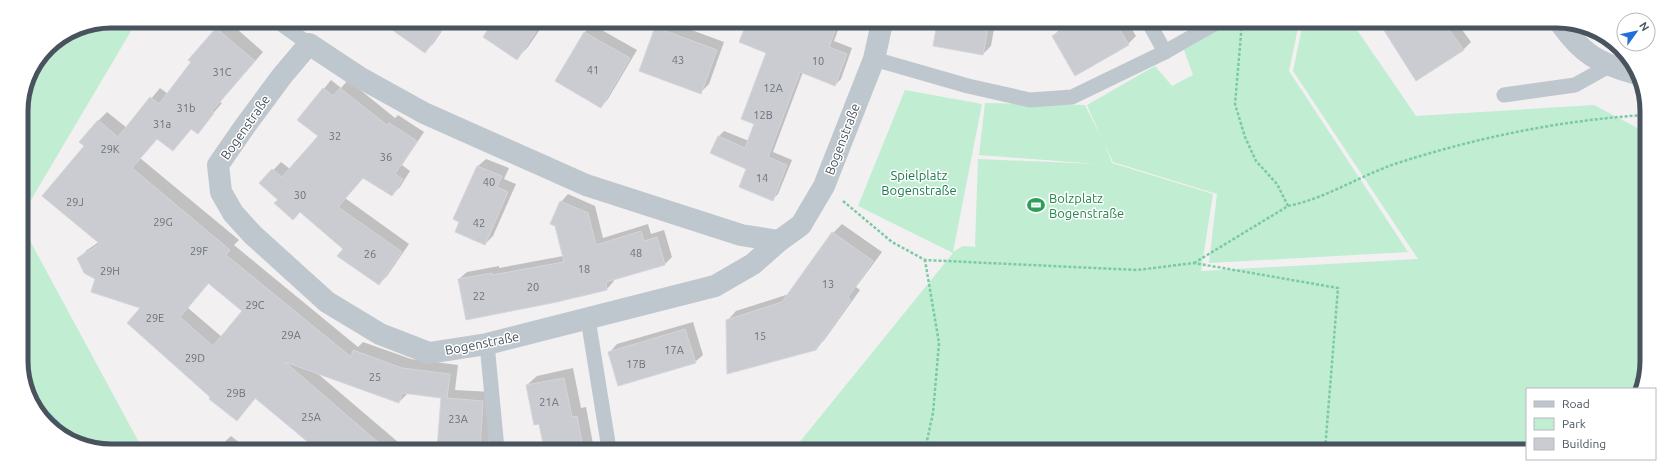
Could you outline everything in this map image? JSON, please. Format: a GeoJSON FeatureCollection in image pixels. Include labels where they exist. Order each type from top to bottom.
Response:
{"type":"FeatureCollection","features":[{"type":"Feature","properties":{"kind":"street","name":"Bogenstraße"},"geometry":{"type":"LineString","coordinates":[[309,44],[282,76],[244,126],[218,165],[221,192],[233,213],[253,235],[326,302],[380,334],[429,353],[487,344],[715,286],[753,264],[779,241],[801,225],[824,186],[874,59],[881,28]]}},
{"type":"Feature","properties":{"kind":"street"},"geometry":{"type":"LineString","coordinates":[[1564,29],[1573,41],[1590,55],[1609,66],[1630,72]]}},
{"type":"Feature","properties":{"kind":"street"},"geometry":{"type":"LineString","coordinates":[[309,44],[359,77],[424,113],[586,185],[741,235],[779,241]]}},
{"type":"Feature","properties":{"kind":"lane"},"geometry":{"type":"LineString","coordinates":[[287,28],[309,44]]}},
{"type":"Feature","properties":{"kind":"lane"},"geometry":{"type":"LineString","coordinates":[[1151,28],[1164,52]]}},
{"type":"Feature","properties":{"kind":"lane"},"geometry":{"type":"LineString","coordinates":[[874,59],[968,86],[1030,100],[1072,97],[1164,52],[1207,28]]}},
{"type":"Feature","properties":{"kind":"lane"},"geometry":{"type":"LineString","coordinates":[[1504,96],[1575,85],[1609,66]]}},
{"type":"Feature","properties":{"kind":"lane"},"geometry":{"type":"LineString","coordinates":[[588,319],[607,444]]}},
{"type":"Feature","properties":{"kind":"lane"},"geometry":{"type":"LineString","coordinates":[[487,344],[497,444]]}},
{"type":"Feature","properties":{"kind":"path"},"geometry":{"type":"LineString","coordinates":[[1242,28],[1235,104],[1256,162],[1277,184],[1288,206]]}},
{"type":"Feature","properties":{"kind":"path"},"geometry":{"type":"LineString","coordinates":[[1194,263],[1288,206],[1305,202],[1399,162],[1489,137],[1610,117],[1640,115]]}},
{"type":"Feature","properties":{"kind":"path"},"geometry":{"type":"LineString","coordinates":[[824,186],[892,242],[925,260],[1137,270],[1194,263],[1338,288],[1325,444]]}},
{"type":"Feature","properties":{"kind":"path"},"geometry":{"type":"LineString","coordinates":[[925,260],[939,343],[933,413],[926,444]]}},
{"type":"Feature","properties":{"kind":"green space"},"geometry":{"type":"Polygon","coordinates":[[[106,28],[133,28],[28,205],[28,106],[34,79],[42,65],[52,52],[79,34],[106,28]]]}},
{"type":"Feature","properties":{"kind":"green space","name":"Spielplatz Bogenstraße"},"geometry":{"type":"Polygon","coordinates":[[[1221,28],[1298,28],[1289,71],[1408,252],[1209,263],[1217,194],[1113,162],[1105,145],[1112,163],[1213,194],[1201,271],[1418,259],[1293,71],[1302,28],[1356,28],[1416,116],[1594,105],[1640,129],[1640,361],[1635,388],[1526,388],[1526,444],[798,444],[953,253],[858,206],[905,90],[982,104],[953,252],[963,246],[978,247],[975,246],[978,159],[1097,164],[979,155],[985,103],[1085,105],[1101,137],[1087,105],[1155,66],[1172,86],[1193,75],[1184,50],[1221,28]]]}},
{"type":"Feature","properties":{"kind":"green space"},"geometry":{"type":"Polygon","coordinates":[[[28,237],[140,444],[100,443],[79,438],[52,420],[37,398],[32,388],[28,366],[28,237]]]}},
{"type":"Feature","properties":{"kind":"water"},"geometry":{"type":"Polygon","coordinates":[[[40,403],[72,434],[52,420],[40,403]]]}},
{"type":"Feature","properties":{"kind":"building"},"geometry":{"type":"Polygon","coordinates":[[[216,28],[255,61],[212,111],[214,113],[198,134],[191,129],[173,151],[157,139],[132,168],[230,250],[226,255],[351,357],[353,350],[402,368],[450,374],[447,398],[483,401],[480,444],[437,444],[441,398],[402,393],[399,403],[285,362],[380,444],[310,444],[255,398],[237,421],[209,399],[210,397],[127,323],[140,308],[91,292],[95,279],[84,273],[77,258],[100,244],[42,196],[84,146],[79,142],[98,120],[118,137],[150,97],[159,104],[191,62],[188,60],[216,28]],[[208,283],[180,317],[213,346],[242,311],[208,283]]]}},
{"type":"Feature","properties":{"kind":"building"},"geometry":{"type":"Polygon","coordinates":[[[390,28],[443,28],[425,53],[390,28]]]}},
{"type":"Feature","properties":{"kind":"building"},"geometry":{"type":"Polygon","coordinates":[[[489,28],[538,28],[517,60],[483,37],[489,28]]]}},
{"type":"Feature","properties":{"kind":"building"},"geometry":{"type":"Polygon","coordinates":[[[655,28],[717,50],[701,94],[639,71],[655,28]]]}},
{"type":"Feature","properties":{"kind":"building"},"geometry":{"type":"Polygon","coordinates":[[[745,28],[836,28],[829,47],[847,54],[835,86],[800,72],[768,157],[787,165],[773,201],[739,187],[746,169],[710,153],[718,136],[745,148],[754,124],[741,119],[766,53],[739,42],[745,28]]]}},
{"type":"Feature","properties":{"kind":"building"},"geometry":{"type":"Polygon","coordinates":[[[936,28],[988,28],[983,55],[933,46],[936,28]]]}},
{"type":"Feature","properties":{"kind":"building"},"geometry":{"type":"Polygon","coordinates":[[[1066,28],[1119,28],[1129,45],[1075,76],[1052,36],[1066,28]]]}},
{"type":"Feature","properties":{"kind":"building"},"geometry":{"type":"Polygon","coordinates":[[[1383,28],[1448,28],[1464,50],[1416,81],[1383,28]]]}},
{"type":"Feature","properties":{"kind":"building"},"geometry":{"type":"Polygon","coordinates":[[[584,32],[630,58],[601,108],[555,81],[584,32]]]}},
{"type":"Feature","properties":{"kind":"building"},"geometry":{"type":"Polygon","coordinates":[[[323,88],[333,96],[340,88],[387,125],[389,123],[417,141],[395,174],[403,179],[392,196],[363,178],[338,207],[402,252],[379,285],[337,256],[343,249],[300,212],[293,220],[274,203],[278,200],[259,183],[272,169],[282,177],[318,136],[297,120],[323,88]]]}},
{"type":"Feature","properties":{"kind":"building"},"geometry":{"type":"Polygon","coordinates":[[[477,166],[502,176],[497,187],[508,192],[485,245],[455,232],[459,222],[453,219],[477,166]]]}},
{"type":"Feature","properties":{"kind":"building"},"geometry":{"type":"Polygon","coordinates":[[[560,201],[588,213],[596,245],[641,231],[644,241],[657,237],[665,265],[606,282],[607,290],[557,302],[466,320],[458,279],[492,273],[492,275],[564,262],[555,226],[550,224],[560,201]]]}},
{"type":"Feature","properties":{"kind":"building"},"geometry":{"type":"Polygon","coordinates":[[[832,232],[873,261],[848,297],[851,300],[816,350],[727,374],[726,320],[782,302],[832,232]]]}},
{"type":"Feature","properties":{"kind":"building"},"geometry":{"type":"Polygon","coordinates":[[[685,329],[696,363],[618,386],[608,352],[685,329]]]}},
{"type":"Feature","properties":{"kind":"building"},"geometry":{"type":"Polygon","coordinates":[[[564,378],[572,417],[577,416],[582,444],[543,444],[539,424],[534,425],[526,385],[564,378]]]}},
{"type":"Feature","properties":{"kind":"place","name":"Bolzplatz Bogenstraße"},"geometry":{"type":"Point","coordinates":[1036,205]}}]}
